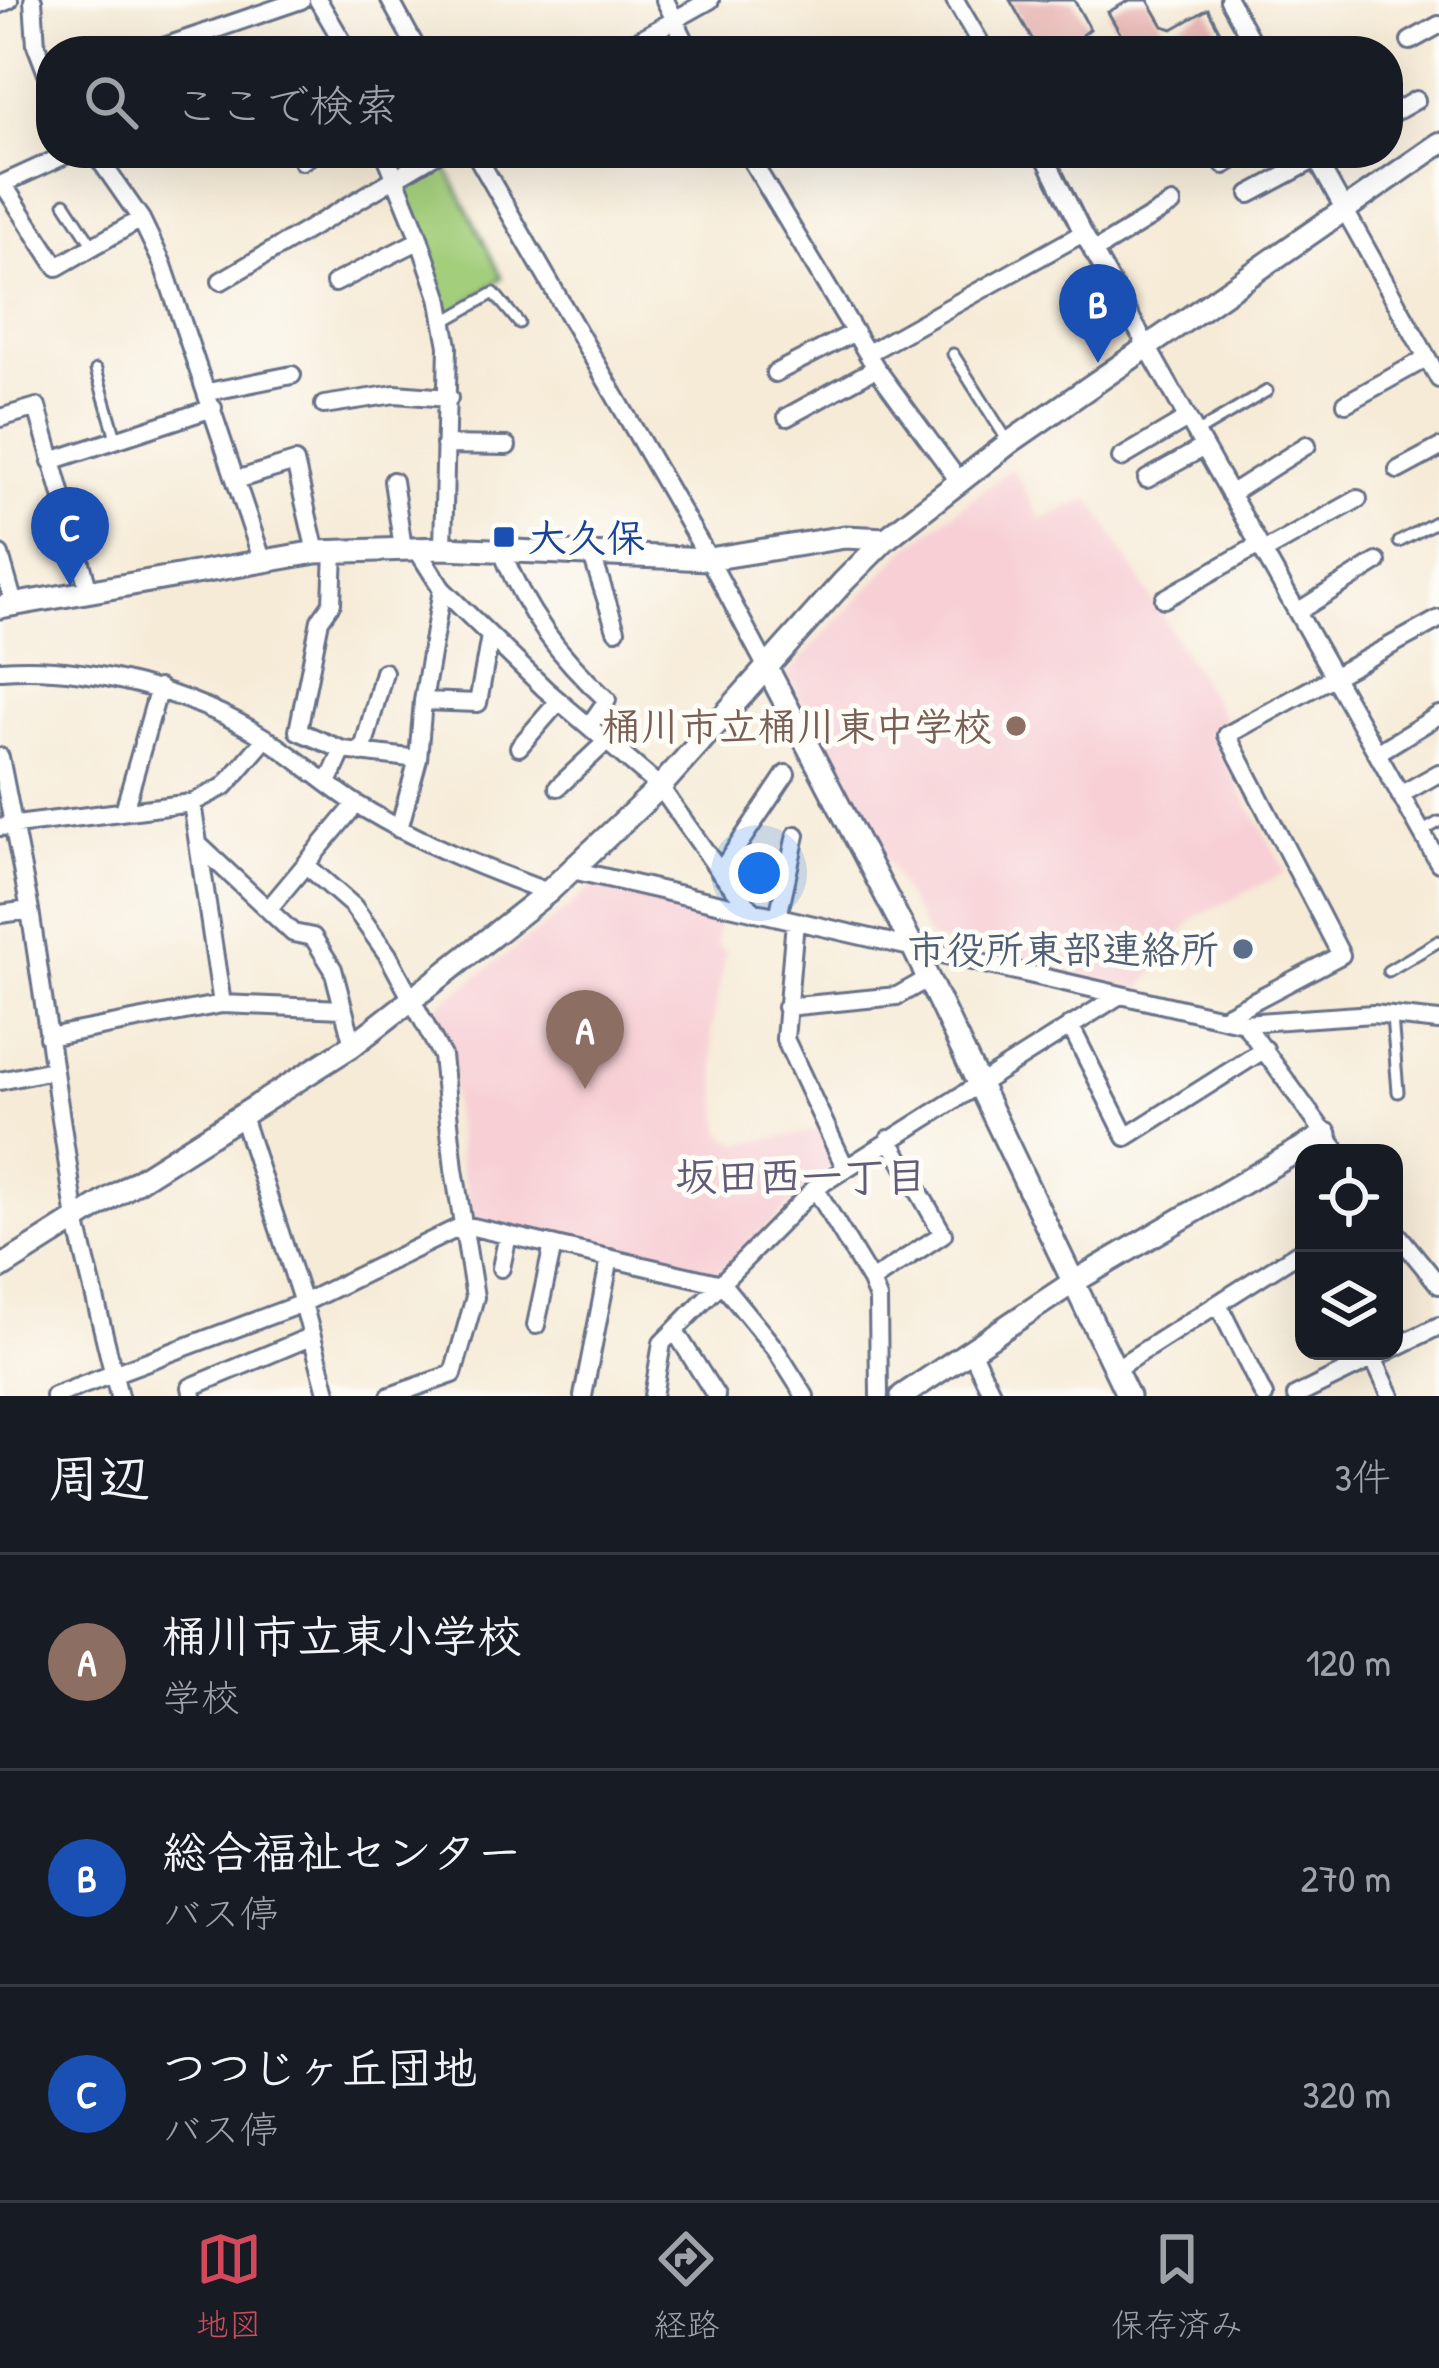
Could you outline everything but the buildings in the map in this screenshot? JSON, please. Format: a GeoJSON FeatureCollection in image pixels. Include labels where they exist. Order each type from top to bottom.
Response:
{"type":"FeatureCollection","features":[{"type":"Feature","properties":{"kind":"street"},"geometry":{"type":"LineString","coordinates":[[0,4],[9,0]]}},
{"type":"Feature","properties":{"kind":"street"},"geometry":{"type":"LineString","coordinates":[[33,0],[36,45]]}},
{"type":"Feature","properties":{"kind":"street"},"geometry":{"type":"LineString","coordinates":[[195,36],[301,0]]}},
{"type":"Feature","properties":{"kind":"street"},"geometry":{"type":"LineString","coordinates":[[318,0],[339,36]]}},
{"type":"Feature","properties":{"kind":"street"},"geometry":{"type":"LineString","coordinates":[[390,0],[410,36]]}},
{"type":"Feature","properties":{"kind":"street"},"geometry":{"type":"LineString","coordinates":[[665,0],[683,36]]}},
{"type":"Feature","properties":{"kind":"street"},"geometry":{"type":"LineString","coordinates":[[646,36],[710,0]]}},
{"type":"Feature","properties":{"kind":"street"},"geometry":{"type":"LineString","coordinates":[[955,0],[975,36]]}},
{"type":"Feature","properties":{"kind":"street"},"geometry":{"type":"LineString","coordinates":[[1229,0],[1249,36]]}},
{"type":"Feature","properties":{"kind":"street"},"geometry":{"type":"LineString","coordinates":[[1409,41],[1439,25]]}},
{"type":"Feature","properties":{"kind":"street"},"geometry":{"type":"LineString","coordinates":[[1403,107],[1416,100]]}},
{"type":"Feature","properties":{"kind":"street"},"geometry":{"type":"LineString","coordinates":[[0,1268],[353,1046],[548,892],[660,787],[886,539],[1010,443],[1439,144]]}},
{"type":"Feature","properties":{"kind":"street"},"geometry":{"type":"LineString","coordinates":[[36,167],[1,182],[57,268],[141,219]]}},
{"type":"Feature","properties":{"kind":"street"},"geometry":{"type":"LineString","coordinates":[[105,168],[141,219],[174,293],[262,560]]}},
{"type":"Feature","properties":{"kind":"street"},"geometry":{"type":"LineString","coordinates":[[391,168],[420,240],[443,322],[449,398],[443,548]]}},
{"type":"Feature","properties":{"kind":"street"},"geometry":{"type":"LineString","coordinates":[[221,281],[409,168]]}},
{"type":"Feature","properties":{"kind":"street"},"geometry":{"type":"LineString","coordinates":[[484,168],[768,670],[929,978],[1128,1396]]}},
{"type":"Feature","properties":{"kind":"street"},"geometry":{"type":"LineString","coordinates":[[756,168],[872,361],[959,481]]}},
{"type":"Feature","properties":{"kind":"street"},"geometry":{"type":"LineString","coordinates":[[1050,168],[1439,863]]}},
{"type":"Feature","properties":{"kind":"street"},"geometry":{"type":"LineString","coordinates":[[1250,194],[1293,168]]}},
{"type":"Feature","properties":{"kind":"street"},"geometry":{"type":"LineString","coordinates":[[1322,168],[1435,370],[1346,403]]}},
{"type":"Feature","properties":{"kind":"street"},"geometry":{"type":"LineString","coordinates":[[1094,252],[1172,204]]}},
{"type":"Feature","properties":{"kind":"street"},"geometry":{"type":"LineString","coordinates":[[787,417],[1083,233]]}},
{"type":"Feature","properties":{"kind":"street"},"geometry":{"type":"LineString","coordinates":[[335,283],[420,240]]}},
{"type":"Feature","properties":{"kind":"street"},"geometry":{"type":"LineString","coordinates":[[775,373],[856,332]]}},
{"type":"Feature","properties":{"kind":"street"},"geometry":{"type":"LineString","coordinates":[[51,460],[117,441],[210,400],[292,374]]}},
{"type":"Feature","properties":{"kind":"street"},"geometry":{"type":"LineString","coordinates":[[324,405],[395,394],[449,398]]}},
{"type":"Feature","properties":{"kind":"street"},"geometry":{"type":"LineString","coordinates":[[0,418],[37,407],[89,591]]}},
{"type":"Feature","properties":{"kind":"street"},"geometry":{"type":"LineString","coordinates":[[1121,458],[1196,433]]}},
{"type":"Feature","properties":{"kind":"street"},"geometry":{"type":"LineString","coordinates":[[1147,479],[1196,433]]}},
{"type":"Feature","properties":{"kind":"street"},"geometry":{"type":"LineString","coordinates":[[445,445],[507,446]]}},
{"type":"Feature","properties":{"kind":"street"},"geometry":{"type":"LineString","coordinates":[[1230,494],[1307,445]]}},
{"type":"Feature","properties":{"kind":"street"},"geometry":{"type":"LineString","coordinates":[[1398,470],[1439,448]]}},
{"type":"Feature","properties":{"kind":"street"},"geometry":{"type":"LineString","coordinates":[[236,480],[295,462],[325,551],[332,603],[320,620],[298,730],[343,749],[418,759]]}},
{"type":"Feature","properties":{"kind":"street"},"geometry":{"type":"LineString","coordinates":[[393,482],[410,548],[442,589],[559,701],[660,787],[754,912]]}},
{"type":"Feature","properties":{"kind":"street"},"geometry":{"type":"LineString","coordinates":[[1164,599],[1358,499]]}},
{"type":"Feature","properties":{"kind":"street"},"geometry":{"type":"LineString","coordinates":[[0,555],[7,606],[325,551],[443,548],[709,559],[845,537],[886,539]]}},
{"type":"Feature","properties":{"kind":"street"},"geometry":{"type":"LineString","coordinates":[[501,550],[518,593],[547,638],[607,700],[589,726]]}},
{"type":"Feature","properties":{"kind":"street"},"geometry":{"type":"LineString","coordinates":[[591,552],[616,630]]}},
{"type":"Feature","properties":{"kind":"street"},"geometry":{"type":"LineString","coordinates":[[1297,612],[1377,562]]}},
{"type":"Feature","properties":{"kind":"street"},"geometry":{"type":"LineString","coordinates":[[399,829],[418,759],[442,589]]}},
{"type":"Feature","properties":{"kind":"street"},"geometry":{"type":"LineString","coordinates":[[1223,1017],[1341,955],[1227,735],[1439,619]]}},
{"type":"Feature","properties":{"kind":"street"},"geometry":{"type":"LineString","coordinates":[[423,701],[478,704],[490,636]]}},
{"type":"Feature","properties":{"kind":"street"},"geometry":{"type":"LineString","coordinates":[[0,670],[28,667],[159,688],[210,707],[266,738],[356,804],[399,829],[447,855],[548,892]]}},
{"type":"Feature","properties":{"kind":"street"},"geometry":{"type":"LineString","coordinates":[[362,753],[384,671]]}},
{"type":"Feature","properties":{"kind":"street"},"geometry":{"type":"LineString","coordinates":[[124,811],[159,688]]}},
{"type":"Feature","properties":{"kind":"street"},"geometry":{"type":"LineString","coordinates":[[519,747],[559,701]]}},
{"type":"Feature","properties":{"kind":"street"},"geometry":{"type":"LineString","coordinates":[[1377,753],[1439,715]]}},
{"type":"Feature","properties":{"kind":"street"},"geometry":{"type":"LineString","coordinates":[[8,826],[192,803],[225,786],[266,738]]}},
{"type":"Feature","properties":{"kind":"street"},"geometry":{"type":"LineString","coordinates":[[558,787],[607,741]]}},
{"type":"Feature","properties":{"kind":"street"},"geometry":{"type":"LineString","coordinates":[[328,783],[343,749]]}},
{"type":"Feature","properties":{"kind":"street"},"geometry":{"type":"LineString","coordinates":[[0,757],[8,826],[30,910],[76,1220],[119,1396]]}},
{"type":"Feature","properties":{"kind":"street"},"geometry":{"type":"LineString","coordinates":[[1400,795],[1439,773]]}},
{"type":"Feature","properties":{"kind":"street"},"geometry":{"type":"LineString","coordinates":[[720,872],[785,774]]}},
{"type":"Feature","properties":{"kind":"street"},"geometry":{"type":"LineString","coordinates":[[192,803],[222,1004]]}},
{"type":"Feature","properties":{"kind":"street"},"geometry":{"type":"LineString","coordinates":[[270,907],[356,804]]}},
{"type":"Feature","properties":{"kind":"street"},"geometry":{"type":"LineString","coordinates":[[796,835],[786,919],[785,1040],[844,1167]]}},
{"type":"Feature","properties":{"kind":"street"},"geometry":{"type":"LineString","coordinates":[[198,844],[293,933],[313,937],[333,969],[353,1046]]}},
{"type":"Feature","properties":{"kind":"street"},"geometry":{"type":"LineString","coordinates":[[307,865],[352,906],[388,955],[442,1056],[475,1298],[453,1374],[453,1396]]}},
{"type":"Feature","properties":{"kind":"street"},"geometry":{"type":"LineString","coordinates":[[572,870],[1244,1023],[1373,1014],[1439,1022]]}},
{"type":"Feature","properties":{"kind":"street"},"geometry":{"type":"LineString","coordinates":[[0,914],[30,910]]}},
{"type":"Feature","properties":{"kind":"street"},"geometry":{"type":"LineString","coordinates":[[786,1007],[897,996],[929,978]]}},
{"type":"Feature","properties":{"kind":"street"},"geometry":{"type":"LineString","coordinates":[[653,1396],[662,1343],[815,1188],[1120,995]]}},
{"type":"Feature","properties":{"kind":"street"},"geometry":{"type":"LineString","coordinates":[[48,1036],[222,1004],[343,1009]]}},
{"type":"Feature","properties":{"kind":"street"},"geometry":{"type":"LineString","coordinates":[[902,1396],[1072,1283],[1332,1143],[1244,1023]]}},
{"type":"Feature","properties":{"kind":"street"},"geometry":{"type":"LineString","coordinates":[[1070,1025],[1126,1137],[1264,1049]]}},
{"type":"Feature","properties":{"kind":"street"},"geometry":{"type":"LineString","coordinates":[[0,1081],[52,1070]]}},
{"type":"Feature","properties":{"kind":"street"},"geometry":{"type":"LineString","coordinates":[[242,1116],[328,1396]]}},
{"type":"Feature","properties":{"kind":"street"},"geometry":{"type":"LineString","coordinates":[[871,1281],[943,1234],[889,1139]]}},
{"type":"Feature","properties":{"kind":"street"},"geometry":{"type":"LineString","coordinates":[[815,1188],[878,1299],[879,1396]]}},
{"type":"Feature","properties":{"kind":"street"},"geometry":{"type":"LineString","coordinates":[[54,1396],[303,1303],[464,1225],[722,1284],[776,1350],[805,1396]]}},
{"type":"Feature","properties":{"kind":"street"},"geometry":{"type":"LineString","coordinates":[[501,1268],[508,1235]]}},
{"type":"Feature","properties":{"kind":"street"},"geometry":{"type":"LineString","coordinates":[[1403,1241],[1439,1285]]}},
{"type":"Feature","properties":{"kind":"street"},"geometry":{"type":"LineString","coordinates":[[536,1325],[553,1245]]}},
{"type":"Feature","properties":{"kind":"street"},"geometry":{"type":"LineString","coordinates":[[1114,1369],[1299,1252]]}},
{"type":"Feature","properties":{"kind":"street"},"geometry":{"type":"LineString","coordinates":[[583,1396],[610,1258]]}},
{"type":"Feature","properties":{"kind":"street"},"geometry":{"type":"LineString","coordinates":[[1218,1304],[1264,1396]]}},
{"type":"Feature","properties":{"kind":"street"},"geometry":{"type":"LineString","coordinates":[[1403,1343],[1439,1326]]}},
{"type":"Feature","properties":{"kind":"street"},"geometry":{"type":"LineString","coordinates":[[675,1331],[716,1396]]}},
{"type":"Feature","properties":{"kind":"street"},"geometry":{"type":"LineString","coordinates":[[193,1396],[191,1388],[310,1337]]}},
{"type":"Feature","properties":{"kind":"street"},"geometry":{"type":"LineString","coordinates":[[970,1350],[993,1396]]}},
{"type":"Feature","properties":{"kind":"street"},"geometry":{"type":"LineString","coordinates":[[1296,1396],[1325,1390],[1372,1360]]}},
{"type":"Feature","properties":{"kind":"street"},"geometry":{"type":"LineString","coordinates":[[1386,1360],[1391,1396]]}},
{"type":"Feature","properties":{"kind":"street"},"geometry":{"type":"LineString","coordinates":[[390,1396],[453,1374]]}},
{"type":"Feature","properties":{"kind":"lane"},"geometry":{"type":"LineString","coordinates":[[65,203],[93,246]]}},
{"type":"Feature","properties":{"kind":"lane"},"geometry":{"type":"LineString","coordinates":[[443,322],[494,293],[519,323]]}},
{"type":"Feature","properties":{"kind":"lane"},"geometry":{"type":"LineString","coordinates":[[953,354],[1010,443]]}},
{"type":"Feature","properties":{"kind":"lane"},"geometry":{"type":"LineString","coordinates":[[96,370],[117,441]]}},
{"type":"Feature","properties":{"kind":"lane"},"geometry":{"type":"LineString","coordinates":[[1196,433],[1268,391]]}},
{"type":"Feature","properties":{"kind":"lane"},"geometry":{"type":"LineString","coordinates":[[1400,542],[1439,520]]}},
{"type":"Feature","properties":{"kind":"lane"},"geometry":{"type":"LineString","coordinates":[[1421,832],[1439,822]]}},
{"type":"Feature","properties":{"kind":"lane"},"geometry":{"type":"LineString","coordinates":[[1388,970],[1439,941]]}},
{"type":"Feature","properties":{"kind":"lane"},"geometry":{"type":"LineString","coordinates":[[1392,1017],[1399,1093]]}},
{"type":"Feature","properties":{"kind":"shaded area","name":"桶川市立桶川東中学校"},"geometry":{"type":"Polygon","coordinates":[[[1012,468],[1041,520],[1090,498],[1226,721],[1208,732],[1286,872],[1193,919],[1141,989],[929,939],[787,674],[906,549],[1012,468]]]}},
{"type":"Feature","properties":{"kind":"shaded area"},"geometry":{"type":"Polygon","coordinates":[[[595,884],[720,911],[716,945],[726,951],[711,1032],[722,1133],[739,1144],[821,1130],[834,1154],[833,1166],[714,1276],[475,1221],[461,1169],[447,1048],[425,1015],[595,884]]]}},
{"type":"Feature","properties":{"kind":"green space"},"geometry":{"type":"Polygon","coordinates":[[[410,168],[447,168],[502,278],[443,321],[394,176],[410,168]]]}},
{"type":"Feature","properties":{"kind":"place","name":"総合福祉センター"},"geometry":{"type":"Point","coordinates":[1098,363]}},
{"type":"Feature","properties":{"kind":"place","name":"大久保"},"geometry":{"type":"Point","coordinates":[504,537]}},
{"type":"Feature","properties":{"kind":"place","name":"つつじヶ丘団地"},"geometry":{"type":"Point","coordinates":[70,586]}},
{"type":"Feature","properties":{"kind":"place","name":"桶川市立桶川東中学校"},"geometry":{"type":"Point","coordinates":[1016,726]}},
{"type":"Feature","properties":{"kind":"place","name":"市役所東部連絡所"},"geometry":{"type":"Point","coordinates":[1243,949]}},
{"type":"Feature","properties":{"kind":"place","name":"桶川市立東小学校"},"geometry":{"type":"Point","coordinates":[585,1089]}},
{"type":"Feature","properties":{"kind":"district","name":"坂田西一丁目"},"geometry":{"type":"Point","coordinates":[801,1176]}}]}
